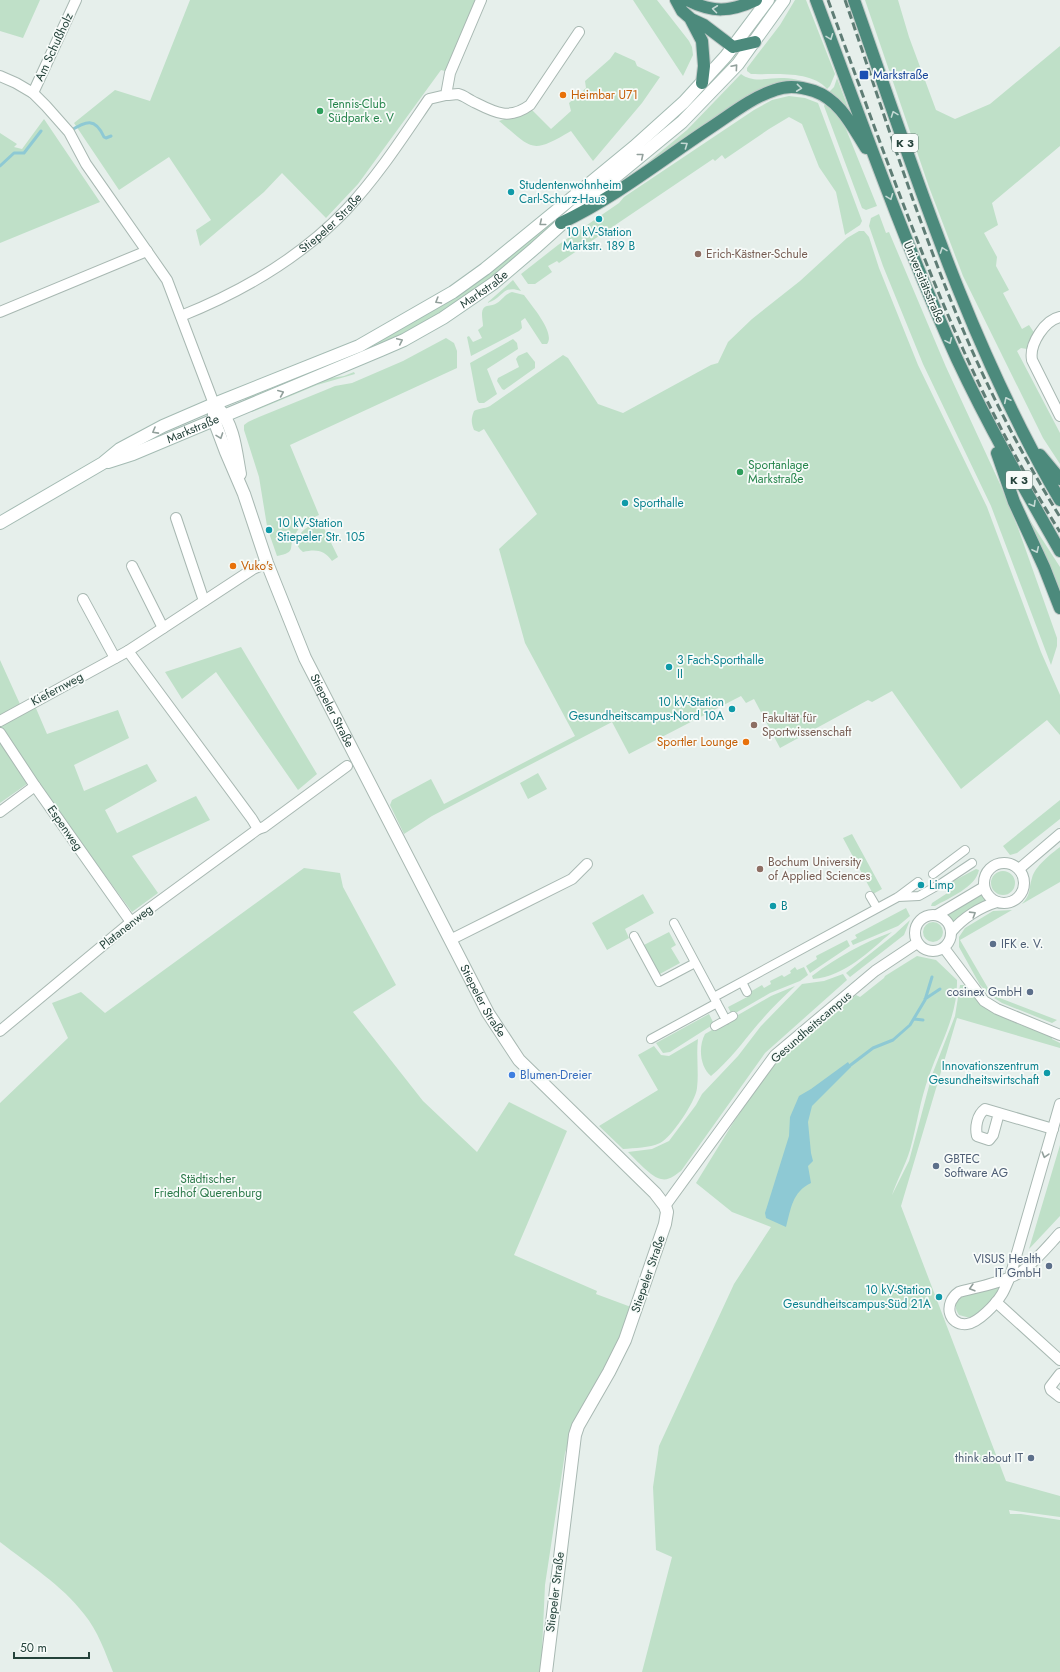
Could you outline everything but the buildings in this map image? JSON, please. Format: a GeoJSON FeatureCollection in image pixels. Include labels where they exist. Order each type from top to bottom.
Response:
{"type":"FeatureCollection","features":[{"type":"Feature","properties":{"kind":"highway"},"geometry":{"type":"LineString","coordinates":[[676,0],[682,11],[690,18],[704,25],[734,47],[755,42]]}},
{"type":"Feature","properties":{"kind":"highway"},"geometry":{"type":"LineString","coordinates":[[687,0],[705,8],[726,10],[744,6],[756,0]]}},
{"type":"Feature","properties":{"kind":"highway","name":"Universitätsstraße"},"geometry":{"type":"LineString","coordinates":[[816,0],[877,164],[922,279],[981,408],[1010,464],[1060,551]]}},
{"type":"Feature","properties":{"kind":"highway","name":"K 3"},"geometry":{"type":"LineString","coordinates":[[854,0],[956,286],[989,363],[1024,435],[1060,500]]}},
{"type":"Feature","properties":{"kind":"highway"},"geometry":{"type":"LineString","coordinates":[[690,18],[700,36],[704,48],[702,83]]}},
{"type":"Feature","properties":{"kind":"highway"},"geometry":{"type":"LineString","coordinates":[[561,223],[578,215],[619,191],[737,110],[758,97],[776,89],[789,87],[803,88],[815,91],[831,100],[840,109],[877,164]]}},
{"type":"Feature","properties":{"kind":"highway"},"geometry":{"type":"LineString","coordinates":[[981,408],[1014,502],[1044,567],[1060,608]]}},
{"type":"Feature","properties":{"kind":"highway"},"geometry":{"type":"LineString","coordinates":[[1024,435],[1060,479]]}},
{"type":"Feature","properties":{"kind":"main road","name":"Markstraße"},"geometry":{"type":"LineString","coordinates":[[0,523],[103,463],[120,450],[163,426],[359,346],[453,292],[495,261],[621,157],[684,102],[734,47],[768,0]]}},
{"type":"Feature","properties":{"kind":"main road","name":"Markstraße"},"geometry":{"type":"LineString","coordinates":[[103,463],[134,454],[392,345],[443,318],[477,295],[512,268],[561,223],[682,122],[724,79],[755,42],[784,0]]}},
{"type":"Feature","properties":{"kind":"main road","name":"Stiepeler Straße"},"geometry":{"type":"LineString","coordinates":[[214,404],[219,418],[226,452],[244,494],[267,563],[305,658],[488,1013],[519,1060],[625,1162],[655,1193],[665,1206],[667,1212],[665,1224],[625,1340],[609,1372],[578,1426],[575,1435],[546,1672]]}},
{"type":"Feature","properties":{"kind":"street","name":"Am Schußholz"},"geometry":{"type":"LineString","coordinates":[[33,93],[76,0]]}},
{"type":"Feature","properties":{"kind":"street"},"geometry":{"type":"LineString","coordinates":[[446,95],[450,73],[481,0]]}},
{"type":"Feature","properties":{"kind":"street","name":"Stiepeler Straße"},"geometry":{"type":"LineString","coordinates":[[181,316],[250,283],[280,264],[314,238],[345,210],[383,165],[429,99],[458,94],[491,111],[502,114],[520,112],[530,105],[579,32]]}},
{"type":"Feature","properties":{"kind":"street","name":"Stiepeler Straße"},"geometry":{"type":"LineString","coordinates":[[0,76],[33,93],[69,132],[86,164],[167,280],[214,404]]}},
{"type":"Feature","properties":{"kind":"street"},"geometry":{"type":"LineString","coordinates":[[0,312],[147,251]]}},
{"type":"Feature","properties":{"kind":"street"},"geometry":{"type":"LineString","coordinates":[[1060,317],[1052,318],[1038,335],[1033,345],[1031,354],[1032,360],[1060,416]]}},
{"type":"Feature","properties":{"kind":"street"},"geometry":{"type":"LineString","coordinates":[[176,518],[204,601]]}},
{"type":"Feature","properties":{"kind":"street","name":"Kiefernweg"},"geometry":{"type":"LineString","coordinates":[[0,720],[128,651],[253,569],[267,563]]}},
{"type":"Feature","properties":{"kind":"street"},"geometry":{"type":"LineString","coordinates":[[132,566],[163,628]]}},
{"type":"Feature","properties":{"kind":"street"},"geometry":{"type":"LineString","coordinates":[[83,599],[115,658]]}},
{"type":"Feature","properties":{"kind":"street"},"geometry":{"type":"LineString","coordinates":[[128,651],[252,818],[258,829]]}},
{"type":"Feature","properties":{"kind":"street","name":"Espenweg"},"geometry":{"type":"LineString","coordinates":[[0,733],[35,786],[131,922]]}},
{"type":"Feature","properties":{"kind":"street","name":"Platanenweg"},"geometry":{"type":"LineString","coordinates":[[0,1031],[131,922],[347,766]]}},
{"type":"Feature","properties":{"kind":"street"},"geometry":{"type":"LineString","coordinates":[[0,812],[35,786]]}},
{"type":"Feature","properties":{"kind":"street"},"geometry":{"type":"LineString","coordinates":[[1019,870],[1060,834]]}},
{"type":"Feature","properties":{"kind":"street"},"geometry":{"type":"LineString","coordinates":[[943,885],[935,873],[965,850]]}},
{"type":"Feature","properties":{"kind":"street"},"geometry":{"type":"LineString","coordinates":[[898,896],[918,896],[943,885],[972,863]]}},
{"type":"Feature","properties":{"kind":"street"},"geometry":{"type":"LineString","coordinates":[[450,940],[572,879],[587,864]]}},
{"type":"Feature","properties":{"kind":"street"},"geometry":{"type":"LineString","coordinates":[[984,887],[937,915],[925,916],[916,925],[915,937],[917,943],[925,950],[930,952],[944,948],[949,942],[952,931],[959,922],[986,906],[997,902],[1010,902],[1016,899],[1021,894],[1024,881],[1019,870],[1008,864],[995,865],[986,874],[984,887],[991,899],[997,902]]}},
{"type":"Feature","properties":{"kind":"street"},"geometry":{"type":"LineString","coordinates":[[651,1040],[720,1004],[742,982],[877,908],[918,882]]}},
{"type":"Feature","properties":{"kind":"street"},"geometry":{"type":"LineString","coordinates":[[870,896],[877,908]]}},
{"type":"Feature","properties":{"kind":"street"},"geometry":{"type":"LineString","coordinates":[[937,915],[947,921],[952,931]]}},
{"type":"Feature","properties":{"kind":"street"},"geometry":{"type":"LineString","coordinates":[[674,922],[696,963],[729,1018],[715,1026]]}},
{"type":"Feature","properties":{"kind":"street"},"geometry":{"type":"LineString","coordinates":[[634,936],[659,982],[696,963]]}},
{"type":"Feature","properties":{"kind":"street","name":"Gesundheitscampus"},"geometry":{"type":"LineString","coordinates":[[665,1206],[774,1055],[876,972],[917,943]]}},
{"type":"Feature","properties":{"kind":"street"},"geometry":{"type":"LineString","coordinates":[[944,948],[984,1001],[997,1009],[1060,1035]]}},
{"type":"Feature","properties":{"kind":"street"},"geometry":{"type":"LineString","coordinates":[[742,982],[747,992]]}},
{"type":"Feature","properties":{"kind":"street"},"geometry":{"type":"LineString","coordinates":[[1060,1104],[1010,1277],[1002,1294],[996,1302],[972,1323],[965,1324],[958,1322],[950,1313],[951,1300],[959,1292],[1010,1277],[1020,1272],[1031,1263],[1060,1233]]}},
{"type":"Feature","properties":{"kind":"street"},"geometry":{"type":"LineString","coordinates":[[998,1114],[1052,1129]]}},
{"type":"Feature","properties":{"kind":"street"},"geometry":{"type":"LineString","coordinates":[[996,1302],[1060,1360]]}},
{"type":"Feature","properties":{"kind":"street"},"geometry":{"type":"LineString","coordinates":[[1060,1374],[1050,1387],[1053,1392],[1060,1397]]}},
{"type":"Feature","properties":{"kind":"green space"},"geometry":{"type":"Polygon","coordinates":[[[0,0],[40,0],[23,38],[0,31],[0,0]]]}},
{"type":"Feature","properties":{"kind":"green space"},"geometry":{"type":"Polygon","coordinates":[[[190,0],[487,0],[453,73],[441,70],[358,184],[326,218],[282,173],[264,192],[200,246],[196,230],[211,220],[169,157],[119,190],[74,123],[115,90],[150,101],[190,0]]]}},
{"type":"Feature","properties":{"kind":"green space"},"geometry":{"type":"Polygon","coordinates":[[[633,0],[657,0],[689,41],[692,47],[693,55],[683,76],[633,0]]]}},
{"type":"Feature","properties":{"kind":"green space"},"geometry":{"type":"Polygon","coordinates":[[[795,0],[806,0],[835,74],[830,86],[827,89],[820,83],[802,76],[751,74],[747,71],[747,68],[780,25],[795,0]]]}},
{"type":"Feature","properties":{"kind":"green space"},"geometry":{"type":"Polygon","coordinates":[[[865,0],[898,0],[909,37],[936,110],[955,119],[990,104],[1060,46],[1060,146],[992,203],[998,225],[984,233],[997,257],[996,266],[1009,290],[1003,293],[1022,329],[1029,325],[1035,334],[1028,343],[1027,349],[1021,348],[1017,351],[1060,433],[1060,464],[1043,438],[963,276],[929,187],[865,0]]]}},
{"type":"Feature","properties":{"kind":"green space"},"geometry":{"type":"Polygon","coordinates":[[[615,52],[635,61],[637,66],[660,77],[642,103],[593,161],[571,131],[547,144],[532,146],[519,138],[499,121],[531,109],[551,129],[571,111],[569,103],[586,88],[585,81],[610,59],[615,52]]]}},
{"type":"Feature","properties":{"kind":"green space"},"geometry":{"type":"Polygon","coordinates":[[[729,61],[732,63],[701,97],[492,279],[449,309],[404,335],[246,402],[244,398],[323,367],[423,316],[729,61]]]}},
{"type":"Feature","properties":{"kind":"green space"},"geometry":{"type":"Polygon","coordinates":[[[741,74],[751,79],[788,78],[815,85],[789,84],[618,187],[687,130],[741,74]]]}},
{"type":"Feature","properties":{"kind":"green space"},"geometry":{"type":"Polygon","coordinates":[[[837,78],[849,110],[847,112],[827,94],[834,87],[837,78]]]}},
{"type":"Feature","properties":{"kind":"green space"},"geometry":{"type":"Polygon","coordinates":[[[789,96],[805,98],[818,103],[862,221],[860,225],[845,235],[836,192],[819,167],[802,124],[789,117],[725,159],[722,155],[715,161],[713,159],[559,263],[557,261],[548,266],[552,272],[535,284],[528,284],[521,274],[558,245],[619,203],[624,197],[754,110],[772,100],[789,96]]]}},
{"type":"Feature","properties":{"kind":"green space"},"geometry":{"type":"Polygon","coordinates":[[[825,104],[838,115],[846,129],[877,206],[866,210],[862,208],[824,106],[825,104]]]}},
{"type":"Feature","properties":{"kind":"green space"},"geometry":{"type":"Polygon","coordinates":[[[44,119],[100,202],[0,243],[0,133],[17,144],[14,147],[22,149],[44,119]]]}},
{"type":"Feature","properties":{"kind":"green space"},"geometry":{"type":"Polygon","coordinates":[[[879,214],[886,233],[889,232],[946,367],[1000,484],[1018,528],[1057,638],[1057,646],[1051,665],[991,506],[923,364],[883,266],[869,226],[871,218],[879,214]]]}},
{"type":"Feature","properties":{"kind":"green space","name":"Sportanlage Markstraße"},"geometry":{"type":"Polygon","coordinates":[[[859,231],[864,231],[869,237],[879,268],[918,365],[987,507],[1041,652],[1060,695],[1060,735],[1047,720],[961,789],[892,691],[872,702],[868,700],[780,748],[754,699],[746,703],[741,696],[629,754],[612,722],[432,816],[404,834],[390,805],[392,800],[431,779],[444,804],[575,736],[525,643],[499,549],[537,514],[484,429],[479,432],[474,430],[472,425],[472,416],[474,411],[490,406],[563,355],[568,358],[598,404],[623,413],[711,365],[718,363],[728,342],[752,319],[800,281],[847,238],[859,231]]]}},
{"type":"Feature","properties":{"kind":"green space"},"geometry":{"type":"Polygon","coordinates":[[[513,280],[521,291],[510,289],[487,303],[513,280]]]}},
{"type":"Feature","properties":{"kind":"green space"},"geometry":{"type":"Polygon","coordinates":[[[512,292],[524,295],[542,319],[548,333],[549,339],[547,344],[542,344],[525,318],[521,321],[522,328],[519,331],[471,356],[467,337],[469,336],[473,342],[482,338],[478,330],[483,326],[483,309],[487,306],[494,305],[512,292]]]}},
{"type":"Feature","properties":{"kind":"green space"},"geometry":{"type":"Polygon","coordinates":[[[446,338],[454,343],[457,351],[457,368],[290,445],[319,515],[299,528],[288,553],[277,556],[269,533],[273,532],[271,525],[267,526],[259,477],[244,430],[244,425],[259,417],[335,386],[352,383],[403,361],[446,338]]]}},
{"type":"Feature","properties":{"kind":"green space"},"geometry":{"type":"Polygon","coordinates":[[[513,339],[517,343],[518,349],[487,369],[497,394],[484,403],[479,403],[477,400],[470,363],[513,339]]]}},
{"type":"Feature","properties":{"kind":"green space"},"geometry":{"type":"Polygon","coordinates":[[[527,352],[535,362],[535,368],[504,390],[502,389],[497,381],[498,378],[519,367],[516,359],[518,356],[527,352]]]}},
{"type":"Feature","properties":{"kind":"green space"},"geometry":{"type":"Polygon","coordinates":[[[354,372],[355,374],[317,385],[252,412],[250,410],[324,379],[344,376],[354,372]]]}},
{"type":"Feature","properties":{"kind":"green space"},"geometry":{"type":"Polygon","coordinates":[[[1019,499],[1031,522],[1060,567],[1060,599],[1019,499]]]}},
{"type":"Feature","properties":{"kind":"green space"},"geometry":{"type":"Polygon","coordinates":[[[320,520],[338,557],[332,561],[329,557],[319,551],[303,552],[298,547],[298,537],[301,533],[310,525],[320,520]]]}},
{"type":"Feature","properties":{"kind":"green space"},"geometry":{"type":"Polygon","coordinates":[[[241,647],[317,774],[298,790],[216,672],[182,699],[165,672],[241,647]]]}},
{"type":"Feature","properties":{"kind":"green space"},"geometry":{"type":"Polygon","coordinates":[[[0,660],[24,713],[35,706],[47,734],[118,710],[129,738],[74,765],[84,791],[147,764],[157,781],[105,810],[117,833],[196,796],[210,820],[132,856],[158,893],[132,912],[34,779],[0,803],[0,660]]]}},
{"type":"Feature","properties":{"kind":"green space"},"geometry":{"type":"Polygon","coordinates":[[[538,773],[547,789],[528,799],[520,783],[538,773]]]}},
{"type":"Feature","properties":{"kind":"green space"},"geometry":{"type":"Polygon","coordinates":[[[1060,800],[1060,819],[1017,853],[1010,855],[1003,846],[1060,800]]]}},
{"type":"Feature","properties":{"kind":"green space"},"geometry":{"type":"Polygon","coordinates":[[[852,834],[882,889],[873,894],[843,838],[852,834]]]}},
{"type":"Feature","properties":{"kind":"green space"},"geometry":{"type":"Polygon","coordinates":[[[1060,847],[1060,882],[1022,904],[1029,894],[1032,878],[1036,869],[1060,847]]]}},
{"type":"Feature","properties":{"kind":"green space","name":"Städtischer Friedhof Querenburg"},"geometry":{"type":"Polygon","coordinates":[[[304,868],[340,873],[343,887],[396,985],[353,1012],[423,1101],[477,1152],[509,1102],[567,1131],[514,1255],[597,1291],[596,1294],[631,1307],[613,1354],[574,1425],[565,1453],[545,1585],[541,1672],[113,1672],[101,1642],[93,1627],[75,1603],[44,1575],[0,1542],[0,1103],[68,1038],[52,1003],[81,992],[105,1013],[304,868]]]}},
{"type":"Feature","properties":{"kind":"green space"},"geometry":{"type":"Polygon","coordinates":[[[976,869],[979,870],[977,876],[967,887],[954,896],[935,906],[931,906],[932,903],[949,892],[946,885],[976,869]]]}},
{"type":"Feature","properties":{"kind":"green space"},"geometry":{"type":"Polygon","coordinates":[[[1003,871],[1011,875],[1015,883],[1011,891],[1003,895],[995,891],[991,883],[995,875],[1003,871]]]}},
{"type":"Feature","properties":{"kind":"green space"},"geometry":{"type":"Polygon","coordinates":[[[981,892],[987,901],[953,922],[946,913],[981,892]]]}},
{"type":"Feature","properties":{"kind":"green space"},"geometry":{"type":"Polygon","coordinates":[[[643,894],[654,913],[625,929],[629,938],[607,950],[592,923],[643,894]]]}},
{"type":"Feature","properties":{"kind":"green space"},"geometry":{"type":"Polygon","coordinates":[[[906,908],[910,916],[898,926],[853,945],[851,941],[857,938],[855,935],[906,908]]]}},
{"type":"Feature","properties":{"kind":"green space"},"geometry":{"type":"Polygon","coordinates":[[[1012,910],[960,940],[992,995],[1057,1020],[1052,1023],[1002,1003],[991,996],[980,985],[959,947],[959,937],[965,928],[993,911],[1012,910]]]}},
{"type":"Feature","properties":{"kind":"green space"},"geometry":{"type":"Polygon","coordinates":[[[910,920],[904,935],[850,977],[846,973],[895,934],[910,920]]]}},
{"type":"Feature","properties":{"kind":"green space"},"geometry":{"type":"Polygon","coordinates":[[[933,922],[940,925],[943,932],[940,939],[933,942],[926,939],[923,932],[926,925],[933,922]]]}},
{"type":"Feature","properties":{"kind":"green space"},"geometry":{"type":"Polygon","coordinates":[[[669,932],[676,945],[671,948],[680,963],[658,975],[642,946],[669,932]]]}},
{"type":"Feature","properties":{"kind":"green space"},"geometry":{"type":"Polygon","coordinates":[[[892,932],[856,962],[846,968],[825,977],[813,979],[812,976],[841,957],[892,932]]]}},
{"type":"Feature","properties":{"kind":"green space"},"geometry":{"type":"Polygon","coordinates":[[[847,940],[850,946],[810,973],[806,966],[817,959],[816,956],[847,940]]]}},
{"type":"Feature","properties":{"kind":"green space"},"geometry":{"type":"Polygon","coordinates":[[[917,956],[936,960],[957,980],[957,993],[948,1029],[926,1085],[910,1150],[892,1195],[909,1161],[932,1075],[955,1016],[960,985],[965,985],[984,1005],[1004,1018],[1052,1037],[1052,1039],[1060,1043],[1060,1048],[957,1018],[901,1206],[1006,1481],[1060,1496],[1060,1517],[1009,1510],[1010,1514],[1021,1514],[1060,1520],[1060,1672],[642,1672],[672,1557],[656,1550],[653,1487],[659,1446],[734,1284],[771,1227],[732,1212],[696,1183],[733,1123],[763,1079],[780,1058],[856,995],[860,997],[885,976],[917,956]]]}},
{"type":"Feature","properties":{"kind":"green space"},"geometry":{"type":"Polygon","coordinates":[[[795,967],[797,970],[804,967],[808,975],[800,981],[770,993],[732,1015],[728,1007],[751,995],[750,992],[762,985],[764,988],[771,984],[770,981],[782,975],[784,977],[791,973],[790,971],[795,967]]]}},
{"type":"Feature","properties":{"kind":"green space"},"geometry":{"type":"Polygon","coordinates":[[[843,974],[847,980],[765,1053],[681,1171],[667,1179],[657,1178],[644,1168],[628,1152],[652,1149],[669,1141],[696,1105],[702,1094],[738,1056],[761,1026],[802,984],[824,981],[843,974]]]}},
{"type":"Feature","properties":{"kind":"green space"},"geometry":{"type":"Polygon","coordinates":[[[795,986],[767,1014],[730,1058],[711,1076],[704,1067],[701,1056],[701,1045],[705,1034],[771,996],[795,986]]]}},
{"type":"Feature","properties":{"kind":"green space"},"geometry":{"type":"Polygon","coordinates":[[[709,1014],[714,1024],[670,1052],[663,1053],[656,1043],[709,1014]]]}},
{"type":"Feature","properties":{"kind":"green space"},"geometry":{"type":"Polygon","coordinates":[[[698,1039],[697,1088],[696,1094],[688,1110],[665,1140],[660,1143],[647,1147],[623,1149],[599,1126],[658,1090],[638,1055],[654,1046],[661,1055],[669,1056],[698,1039]]]}},
{"type":"Feature","properties":{"kind":"green space"},"geometry":{"type":"Polygon","coordinates":[[[1060,1145],[1060,1216],[1029,1249],[1060,1145]]]}},
{"type":"Feature","properties":{"kind":"green space"},"geometry":{"type":"Polygon","coordinates":[[[998,1287],[999,1290],[979,1314],[970,1318],[959,1315],[956,1308],[960,1298],[974,1292],[998,1287]]]}},
{"type":"Feature","properties":{"kind":"water"},"geometry":{"type":"Polygon","coordinates":[[[848,1062],[851,1067],[812,1106],[808,1122],[813,1161],[808,1166],[811,1183],[796,1196],[786,1227],[766,1218],[765,1213],[789,1136],[790,1117],[799,1096],[848,1062]]]}},
{"type":"Feature","properties":{"kind":"waterway"},"geometry":{"type":"LineString","coordinates":[[70,131],[85,123],[90,123],[97,126],[104,137],[106,138],[111,136]]}},
{"type":"Feature","properties":{"kind":"waterway"},"geometry":{"type":"LineString","coordinates":[[0,166],[14,153],[24,153],[41,131]]}},
{"type":"Feature","properties":{"kind":"waterway"},"geometry":{"type":"LineString","coordinates":[[848,1067],[873,1048],[893,1040],[910,1025],[925,1000],[932,977]]}},
{"type":"Feature","properties":{"kind":"waterway"},"geometry":{"type":"LineString","coordinates":[[925,999],[940,989]]}},
{"type":"Feature","properties":{"kind":"waterway"},"geometry":{"type":"LineString","coordinates":[[914,1019],[923,1020]]}},
{"type":"Feature","properties":{"kind":"railway"},"geometry":{"type":"LineString","coordinates":[[828,0],[903,205],[959,339],[989,405],[1023,469],[1060,532]]}},
{"type":"Feature","properties":{"kind":"railway"},"geometry":{"type":"LineString","coordinates":[[845,0],[912,197],[956,313],[979,366],[1004,417],[1031,468],[1060,517]]}},
{"type":"Feature","properties":{"kind":"place","name":"Markstraße"},"geometry":{"type":"Point","coordinates":[864,75]}},
{"type":"Feature","properties":{"kind":"place","name":"Heimbar U71"},"geometry":{"type":"Point","coordinates":[563,95]}},
{"type":"Feature","properties":{"kind":"place","name":"Tennis-Club Südpark e. V"},"geometry":{"type":"Point","coordinates":[320,111]}},
{"type":"Feature","properties":{"kind":"place","name":"Studentenwohnheim Carl-Schurz-Haus"},"geometry":{"type":"Point","coordinates":[511,192]}},
{"type":"Feature","properties":{"kind":"place","name":"10 kV-Station Markstr. 189 B"},"geometry":{"type":"Point","coordinates":[599,219]}},
{"type":"Feature","properties":{"kind":"place","name":"Erich-Kästner-Schule"},"geometry":{"type":"Point","coordinates":[698,254]}},
{"type":"Feature","properties":{"kind":"place","name":"Sportanlage Markstraße"},"geometry":{"type":"Point","coordinates":[740,472]}},
{"type":"Feature","properties":{"kind":"place","name":"Sporthalle"},"geometry":{"type":"Point","coordinates":[625,503]}},
{"type":"Feature","properties":{"kind":"place","name":"10 kV-Station Stiepeler Str. 105"},"geometry":{"type":"Point","coordinates":[269,530]}},
{"type":"Feature","properties":{"kind":"place","name":"Vuko's"},"geometry":{"type":"Point","coordinates":[233,566]}},
{"type":"Feature","properties":{"kind":"place","name":"3 Fach-Sporthalle II"},"geometry":{"type":"Point","coordinates":[669,667]}},
{"type":"Feature","properties":{"kind":"place","name":"10 kV-Station Gesundheitscampus-Nord 10A"},"geometry":{"type":"Point","coordinates":[732,709]}},
{"type":"Feature","properties":{"kind":"place","name":"Fakultät für Sportwissenschaft"},"geometry":{"type":"Point","coordinates":[754,725]}},
{"type":"Feature","properties":{"kind":"place","name":"Sportler Lounge"},"geometry":{"type":"Point","coordinates":[746,742]}},
{"type":"Feature","properties":{"kind":"place","name":"Bochum University of Applied Sciences"},"geometry":{"type":"Point","coordinates":[760,869]}},
{"type":"Feature","properties":{"kind":"place","name":"Limp"},"geometry":{"type":"Point","coordinates":[921,885]}},
{"type":"Feature","properties":{"kind":"place","name":"B"},"geometry":{"type":"Point","coordinates":[773,906]}},
{"type":"Feature","properties":{"kind":"place","name":"IFK e. V."},"geometry":{"type":"Point","coordinates":[993,944]}},
{"type":"Feature","properties":{"kind":"place","name":"cosinex GmbH"},"geometry":{"type":"Point","coordinates":[1030,992]}},
{"type":"Feature","properties":{"kind":"place","name":"Innovationszentrum Gesundheitswirtschaft"},"geometry":{"type":"Point","coordinates":[1047,1073]}},
{"type":"Feature","properties":{"kind":"place","name":"Blumen-Dreier"},"geometry":{"type":"Point","coordinates":[512,1075]}},
{"type":"Feature","properties":{"kind":"place","name":"GBTEC Software AG"},"geometry":{"type":"Point","coordinates":[936,1166]}},
{"type":"Feature","properties":{"kind":"place","name":"VISUS Health IT GmbH"},"geometry":{"type":"Point","coordinates":[1049,1266]}},
{"type":"Feature","properties":{"kind":"place","name":"10 kV-Station Gesundheitscampus-Süd 21A"},"geometry":{"type":"Point","coordinates":[939,1297]}},
{"type":"Feature","properties":{"kind":"place","name":"think about IT"},"geometry":{"type":"Point","coordinates":[1031,1458]}}]}
